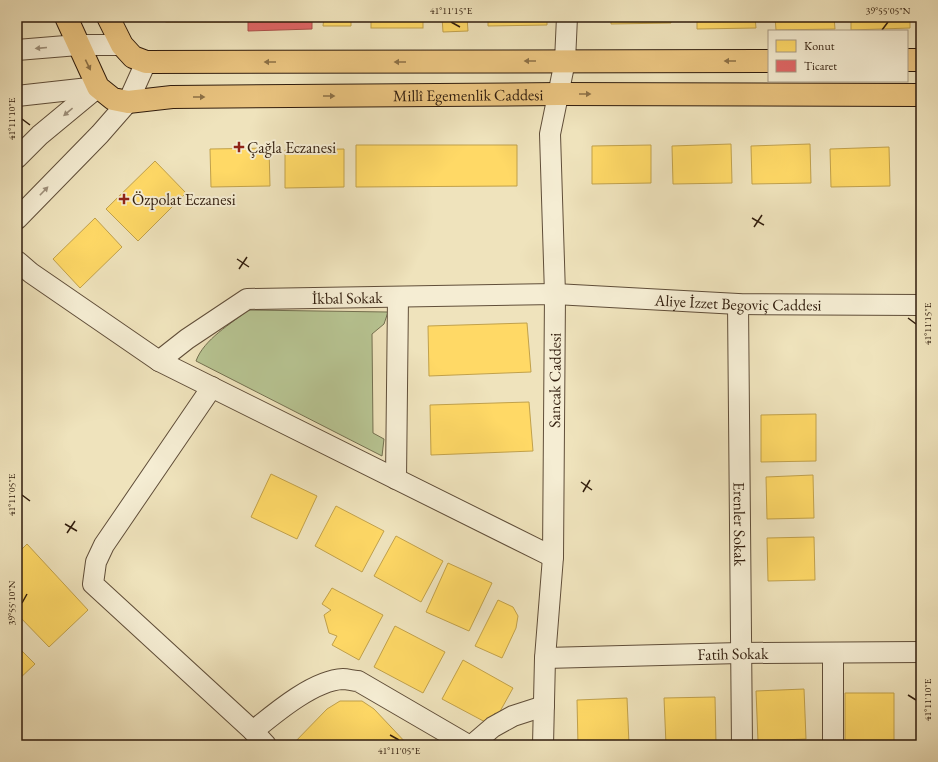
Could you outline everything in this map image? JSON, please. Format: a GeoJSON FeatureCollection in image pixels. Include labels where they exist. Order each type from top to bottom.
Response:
{"type":"FeatureCollection","features":[{"type":"Feature","properties":{"kind":"main road","name":"Millî Egemenlik Caddesi"},"geometry":{"type":"LineString","coordinates":[[66,17],[98,87],[113,99],[128,102],[172,97],[559,94],[921,95]]}},
{"type":"Feature","properties":{"kind":"main road","name":"Millî Egemenlik Caddesi"},"geometry":{"type":"LineString","coordinates":[[108,17],[122,45],[133,57],[146,62],[768,61]]}},
{"type":"Feature","properties":{"kind":"main road"},"geometry":{"type":"LineString","coordinates":[[908,60],[921,60]]}},
{"type":"Feature","properties":{"kind":"street","name":"Sancak Caddesi"},"geometry":{"type":"LineString","coordinates":[[543,745],[545,658],[553,557],[555,294],[550,134],[565,61],[568,17]]}},
{"type":"Feature","properties":{"kind":"street"},"geometry":{"type":"LineString","coordinates":[[17,50],[78,45],[122,45]]}},
{"type":"Feature","properties":{"kind":"street"},"geometry":{"type":"LineString","coordinates":[[17,219],[100,134],[128,102],[146,62]]}},
{"type":"Feature","properties":{"kind":"street"},"geometry":{"type":"LineString","coordinates":[[17,96],[98,87]]}},
{"type":"Feature","properties":{"kind":"street"},"geometry":{"type":"LineString","coordinates":[[17,158],[40,135],[98,87]]}},
{"type":"Feature","properties":{"kind":"street"},"geometry":{"type":"LineString","coordinates":[[17,261],[31,273],[159,361],[553,557]]}},
{"type":"Feature","properties":{"kind":"street","name":"İkbal Sokak"},"geometry":{"type":"LineString","coordinates":[[159,361],[187,339],[247,299],[555,294]]}},
{"type":"Feature","properties":{"kind":"street","name":"Aliye İzzet Begoviç Caddesi"},"geometry":{"type":"LineString","coordinates":[[555,294],[738,304],[921,305]]}},
{"type":"Feature","properties":{"kind":"street"},"geometry":{"type":"LineString","coordinates":[[396,479],[398,297]]}},
{"type":"Feature","properties":{"kind":"street","name":"Erenler Sokak"},"geometry":{"type":"LineString","coordinates":[[738,304],[742,745]]}},
{"type":"Feature","properties":{"kind":"street"},"geometry":{"type":"LineString","coordinates":[[212,387],[104,545],[96,562],[93,584],[253,731],[266,745]]}},
{"type":"Feature","properties":{"kind":"street"},"geometry":{"type":"LineString","coordinates":[[832,652],[833,745]]}},
{"type":"Feature","properties":{"kind":"street","name":"Fatih Sokak"},"geometry":{"type":"LineString","coordinates":[[545,658],[740,653],[921,652]]}},
{"type":"Feature","properties":{"kind":"street"},"geometry":{"type":"LineString","coordinates":[[253,731],[301,694],[326,683],[342,679],[358,681],[468,745]]}},
{"type":"Feature","properties":{"kind":"street"},"geometry":{"type":"LineString","coordinates":[[472,745],[492,727],[512,716],[544,706]]}},
{"type":"Feature","properties":{"kind":"green space"},"geometry":{"type":"Polygon","coordinates":[[[248,310],[388,312],[384,324],[372,334],[373,433],[384,439],[382,456],[196,361],[200,353],[211,339],[248,310]]]}},
{"type":"Feature","properties":{"kind":"building: Konut"},"geometry":{"type":"Polygon","coordinates":[[[166,17],[229,17],[229,22],[166,22],[166,17]]]}},
{"type":"Feature","properties":{"kind":"building: Konut"},"geometry":{"type":"Polygon","coordinates":[[[324,17],[351,17],[351,26],[323,26],[324,17]]]}},
{"type":"Feature","properties":{"kind":"building: Konut"},"geometry":{"type":"Polygon","coordinates":[[[371,17],[423,17],[423,28],[371,28],[371,17]]]}},
{"type":"Feature","properties":{"kind":"building: Konut"},"geometry":{"type":"Polygon","coordinates":[[[442,17],[467,17],[468,31],[443,32],[442,17]]]}},
{"type":"Feature","properties":{"kind":"building: Konut"},"geometry":{"type":"Polygon","coordinates":[[[488,17],[547,17],[547,25],[488,26],[488,17]]]}},
{"type":"Feature","properties":{"kind":"building: Konut"},"geometry":{"type":"Polygon","coordinates":[[[611,17],[670,17],[671,23],[611,24],[611,17]]]}},
{"type":"Feature","properties":{"kind":"building: Konut"},"geometry":{"type":"Polygon","coordinates":[[[697,17],[755,17],[756,28],[697,29],[697,17]]]}},
{"type":"Feature","properties":{"kind":"building: Konut"},"geometry":{"type":"Polygon","coordinates":[[[775,17],[834,17],[835,29],[776,30],[775,17]]]}},
{"type":"Feature","properties":{"kind":"building: Konut"},"geometry":{"type":"Polygon","coordinates":[[[851,17],[910,17],[910,28],[851,30],[851,17]]]}},
{"type":"Feature","properties":{"kind":"building: Konut"},"geometry":{"type":"Polygon","coordinates":[[[731,144],[732,183],[673,184],[672,146],[731,144]]]}},
{"type":"Feature","properties":{"kind":"building: Konut"},"geometry":{"type":"Polygon","coordinates":[[[810,144],[811,183],[752,184],[751,146],[810,144]]]}},
{"type":"Feature","properties":{"kind":"building: Konut"},"geometry":{"type":"Polygon","coordinates":[[[356,145],[517,145],[517,186],[356,187],[356,145]]]}},
{"type":"Feature","properties":{"kind":"building: Konut"},"geometry":{"type":"Polygon","coordinates":[[[651,145],[651,183],[592,184],[592,146],[651,145]]]}},
{"type":"Feature","properties":{"kind":"building: Konut"},"geometry":{"type":"Polygon","coordinates":[[[889,147],[890,186],[831,187],[830,149],[889,147]]]}},
{"type":"Feature","properties":{"kind":"building: Konut"},"geometry":{"type":"Polygon","coordinates":[[[269,148],[270,186],[211,187],[210,149],[269,148]]]}},
{"type":"Feature","properties":{"kind":"building: Konut"},"geometry":{"type":"Polygon","coordinates":[[[344,149],[344,187],[285,188],[285,150],[344,149]]]}},
{"type":"Feature","properties":{"kind":"building: Konut"},"geometry":{"type":"Polygon","coordinates":[[[155,161],[186,193],[138,241],[106,209],[155,161]]]}},
{"type":"Feature","properties":{"kind":"building: Konut"},"geometry":{"type":"Polygon","coordinates":[[[95,218],[122,247],[80,288],[53,259],[95,218]]]}},
{"type":"Feature","properties":{"kind":"building: Konut"},"geometry":{"type":"Polygon","coordinates":[[[527,323],[531,372],[429,376],[428,326],[527,323]]]}},
{"type":"Feature","properties":{"kind":"building: Konut"},"geometry":{"type":"Polygon","coordinates":[[[17,345],[22,351],[17,356],[17,345]]]}},
{"type":"Feature","properties":{"kind":"building: Konut"},"geometry":{"type":"Polygon","coordinates":[[[529,402],[533,451],[431,455],[430,405],[529,402]]]}},
{"type":"Feature","properties":{"kind":"building: Konut"},"geometry":{"type":"Polygon","coordinates":[[[816,414],[816,461],[761,462],[761,415],[816,414]]]}},
{"type":"Feature","properties":{"kind":"building: Konut"},"geometry":{"type":"Polygon","coordinates":[[[271,474],[317,496],[297,539],[251,517],[271,474]]]}},
{"type":"Feature","properties":{"kind":"building: Konut"},"geometry":{"type":"Polygon","coordinates":[[[813,475],[814,518],[767,519],[766,477],[813,475]]]}},
{"type":"Feature","properties":{"kind":"building: Konut"},"geometry":{"type":"Polygon","coordinates":[[[336,506],[384,531],[362,572],[315,546],[336,506]]]}},
{"type":"Feature","properties":{"kind":"building: Konut"},"geometry":{"type":"Polygon","coordinates":[[[396,536],[443,561],[421,602],[374,576],[396,536]]]}},
{"type":"Feature","properties":{"kind":"building: Konut"},"geometry":{"type":"Polygon","coordinates":[[[814,537],[815,580],[768,581],[767,538],[814,537]]]}},
{"type":"Feature","properties":{"kind":"building: Konut"},"geometry":{"type":"Polygon","coordinates":[[[27,544],[88,610],[49,647],[17,614],[17,554],[27,544]]]}},
{"type":"Feature","properties":{"kind":"building: Konut"},"geometry":{"type":"Polygon","coordinates":[[[448,563],[492,583],[469,631],[426,612],[448,563]]]}},
{"type":"Feature","properties":{"kind":"building: Konut"},"geometry":{"type":"Polygon","coordinates":[[[332,588],[383,615],[359,660],[332,645],[337,636],[329,633],[324,615],[331,610],[322,604],[332,588]]]}},
{"type":"Feature","properties":{"kind":"building: Konut"},"geometry":{"type":"Polygon","coordinates":[[[498,600],[513,607],[518,616],[516,628],[502,658],[475,646],[498,600]]]}},
{"type":"Feature","properties":{"kind":"building: Konut"},"geometry":{"type":"Polygon","coordinates":[[[395,626],[445,652],[423,693],[374,667],[395,626]]]}},
{"type":"Feature","properties":{"kind":"building: Konut"},"geometry":{"type":"Polygon","coordinates":[[[17,646],[35,664],[17,681],[17,646]]]}},
{"type":"Feature","properties":{"kind":"building: Konut"},"geometry":{"type":"Polygon","coordinates":[[[463,660],[513,688],[498,715],[495,713],[489,724],[442,699],[463,660]]]}},
{"type":"Feature","properties":{"kind":"building: Konut"},"geometry":{"type":"Polygon","coordinates":[[[804,689],[806,739],[758,741],[756,691],[804,689]]]}},
{"type":"Feature","properties":{"kind":"building: Konut"},"geometry":{"type":"Polygon","coordinates":[[[845,693],[894,693],[894,743],[845,744],[845,693]]]}},
{"type":"Feature","properties":{"kind":"building: Konut"},"geometry":{"type":"Polygon","coordinates":[[[715,697],[716,743],[666,745],[664,698],[715,697]]]}},
{"type":"Feature","properties":{"kind":"building: Konut"},"geometry":{"type":"Polygon","coordinates":[[[627,698],[629,744],[578,745],[577,700],[627,698]]]}},
{"type":"Feature","properties":{"kind":"building: Konut"},"geometry":{"type":"Polygon","coordinates":[[[340,701],[362,701],[374,709],[408,745],[292,745],[327,709],[340,701]]]}},
{"type":"Feature","properties":{"kind":"building: Ticaret"},"geometry":{"type":"Polygon","coordinates":[[[248,17],[312,17],[312,29],[248,31],[248,17]]]}},
{"type":"Feature","properties":{"kind":"place","name":"Çağla Eczanesi"},"geometry":{"type":"Point","coordinates":[239,147]}},
{"type":"Feature","properties":{"kind":"place","name":"Özpolat Eczanesi"},"geometry":{"type":"Point","coordinates":[124,199]}}]}
